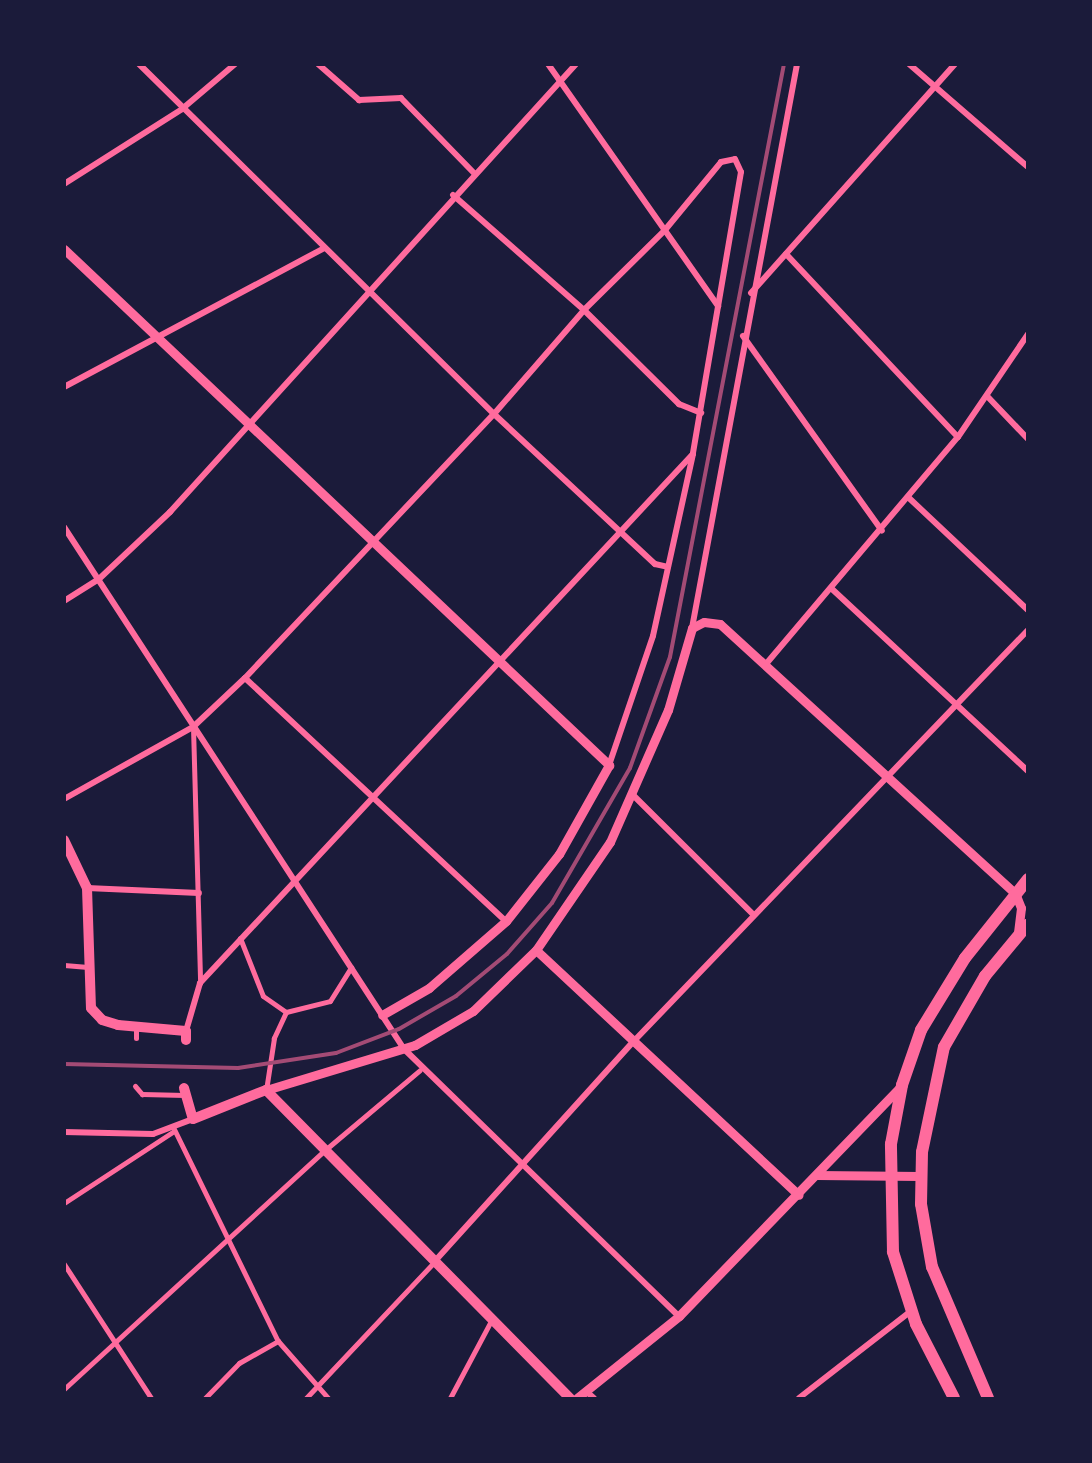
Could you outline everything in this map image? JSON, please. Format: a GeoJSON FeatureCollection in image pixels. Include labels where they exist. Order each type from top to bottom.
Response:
{"type":"FeatureCollection","features":[{"type":"Feature","properties":{"kind":"main road"},"geometry":{"type":"LineString","coordinates":[[64,840],[87,888],[87,990],[96,1016],[186,1036]]}},
{"type":"Feature","properties":{"kind":"main road"},"geometry":{"type":"LineString","coordinates":[[954,1398],[911,1311],[893,1252],[888,1177],[902,1085],[915,1044],[942,995],[1015,893],[1028,879]]}},
{"type":"Feature","properties":{"kind":"main road"},"geometry":{"type":"LineString","coordinates":[[988,1398],[932,1267],[921,1176],[944,1047],[979,985],[1028,924]]}},
{"type":"Feature","properties":{"kind":"main road"},"geometry":{"type":"LineString","coordinates":[[184,1091],[193,1119],[266,1090],[570,1398]]}},
{"type":"Feature","properties":{"kind":"street"},"geometry":{"type":"LineString","coordinates":[[139,64],[182,109],[494,414],[655,564],[668,567]]}},
{"type":"Feature","properties":{"kind":"street"},"geometry":{"type":"LineString","coordinates":[[64,184],[182,109],[235,64]]}},
{"type":"Feature","properties":{"kind":"street"},"geometry":{"type":"LineString","coordinates":[[318,64],[359,100],[401,98],[475,174]]}},
{"type":"Feature","properties":{"kind":"street"},"geometry":{"type":"LineString","coordinates":[[548,64],[718,306]]}},
{"type":"Feature","properties":{"kind":"street"},"geometry":{"type":"LineString","coordinates":[[64,601],[99,579],[170,512],[453,195],[576,64]]}},
{"type":"Feature","properties":{"kind":"street"},"geometry":{"type":"LineString","coordinates":[[286,1012],[274,1038],[266,1090],[404,1049],[473,1011],[536,950],[590,877],[633,795],[668,710],[692,628],[743,336],[797,64]]}},
{"type":"Feature","properties":{"kind":"street"},"geometry":{"type":"LineString","coordinates":[[909,64],[1028,167]]}},
{"type":"Feature","properties":{"kind":"street"},"geometry":{"type":"LineString","coordinates":[[751,294],[955,64]]}},
{"type":"Feature","properties":{"kind":"street"},"geometry":{"type":"LineString","coordinates":[[64,799],[193,727],[245,678],[371,540],[494,414],[584,310],[665,230],[721,162],[735,159],[741,172],[693,454],[653,636],[609,765],[559,854],[507,921],[429,988],[382,1015]]}},
{"type":"Feature","properties":{"kind":"street"},"geometry":{"type":"LineString","coordinates":[[453,195],[584,310],[679,404],[701,413]]}},
{"type":"Feature","properties":{"kind":"street"},"geometry":{"type":"LineString","coordinates":[[64,387],[324,248]]}},
{"type":"Feature","properties":{"kind":"street"},"geometry":{"type":"LineString","coordinates":[[64,249],[609,765]]}},
{"type":"Feature","properties":{"kind":"street"},"geometry":{"type":"LineString","coordinates":[[786,254],[958,437]]}},
{"type":"Feature","properties":{"kind":"street"},"geometry":{"type":"LineString","coordinates":[[766,664],[882,531],[958,437],[1028,334]]}},
{"type":"Feature","properties":{"kind":"street"},"geometry":{"type":"LineString","coordinates":[[743,336],[882,531]]}},
{"type":"Feature","properties":{"kind":"street"},"geometry":{"type":"LineString","coordinates":[[987,396],[1028,438]]}},
{"type":"Feature","properties":{"kind":"street"},"geometry":{"type":"LineString","coordinates":[[200,983],[293,879],[500,662],[693,454]]}},
{"type":"Feature","properties":{"kind":"street"},"geometry":{"type":"LineString","coordinates":[[909,498],[1028,610]]}},
{"type":"Feature","properties":{"kind":"street"},"geometry":{"type":"LineString","coordinates":[[64,527],[404,1049],[420,1070],[679,1316]]}},
{"type":"Feature","properties":{"kind":"street"},"geometry":{"type":"LineString","coordinates":[[832,589],[1028,771]]}},
{"type":"Feature","properties":{"kind":"street"},"geometry":{"type":"LineString","coordinates":[[692,628],[704,622],[720,624],[890,775],[1015,893],[1022,916],[1017,936]]}},
{"type":"Feature","properties":{"kind":"street"},"geometry":{"type":"LineString","coordinates":[[306,1398],[523,1167],[634,1041],[1028,630]]}},
{"type":"Feature","properties":{"kind":"street"},"geometry":{"type":"LineString","coordinates":[[245,678],[507,921]]}},
{"type":"Feature","properties":{"kind":"street"},"geometry":{"type":"LineString","coordinates":[[186,1036],[200,983],[193,727]]}},
{"type":"Feature","properties":{"kind":"street"},"geometry":{"type":"LineString","coordinates":[[633,795],[754,915]]}},
{"type":"Feature","properties":{"kind":"street"},"geometry":{"type":"LineString","coordinates":[[87,888],[199,893]]}},
{"type":"Feature","properties":{"kind":"street"},"geometry":{"type":"LineString","coordinates":[[240,938],[263,996],[286,1012],[330,1001],[351,967]]}},
{"type":"Feature","properties":{"kind":"street"},"geometry":{"type":"LineString","coordinates":[[536,950],[799,1195]]}},
{"type":"Feature","properties":{"kind":"street"},"geometry":{"type":"LineString","coordinates":[[64,965],[88,967]]}},
{"type":"Feature","properties":{"kind":"street"},"geometry":{"type":"LineString","coordinates":[[136,1026],[136,1038]]}},
{"type":"Feature","properties":{"kind":"street"},"geometry":{"type":"LineString","coordinates":[[64,1389],[325,1149],[420,1070]]}},
{"type":"Feature","properties":{"kind":"street"},"geometry":{"type":"LineString","coordinates":[[577,1398],[591,1395],[679,1316],[799,1195],[902,1085]]}},
{"type":"Feature","properties":{"kind":"street"},"geometry":{"type":"LineString","coordinates":[[135,1086],[142,1094],[184,1091]]}},
{"type":"Feature","properties":{"kind":"street"},"geometry":{"type":"LineString","coordinates":[[64,1203],[174,1129],[193,1119]]}},
{"type":"Feature","properties":{"kind":"street"},"geometry":{"type":"LineString","coordinates":[[64,1132],[153,1134],[174,1129]]}},
{"type":"Feature","properties":{"kind":"street"},"geometry":{"type":"LineString","coordinates":[[174,1129],[278,1341],[328,1398]]}},
{"type":"Feature","properties":{"kind":"street"},"geometry":{"type":"LineString","coordinates":[[816,1175],[921,1176]]}},
{"type":"Feature","properties":{"kind":"street"},"geometry":{"type":"LineString","coordinates":[[64,1264],[113,1344],[151,1398]]}},
{"type":"Feature","properties":{"kind":"street"},"geometry":{"type":"LineString","coordinates":[[799,1398],[911,1311]]}},
{"type":"Feature","properties":{"kind":"street"},"geometry":{"type":"LineString","coordinates":[[450,1398],[492,1319]]}},
{"type":"Feature","properties":{"kind":"street"},"geometry":{"type":"LineString","coordinates":[[205,1398],[239,1363],[278,1341]]}},
{"type":"Feature","properties":{"kind":"railway"},"geometry":{"type":"LineString","coordinates":[[64,1064],[238,1068],[336,1053],[399,1029],[456,996],[507,954],[552,903],[630,768],[670,657],[784,64]]}}]}
